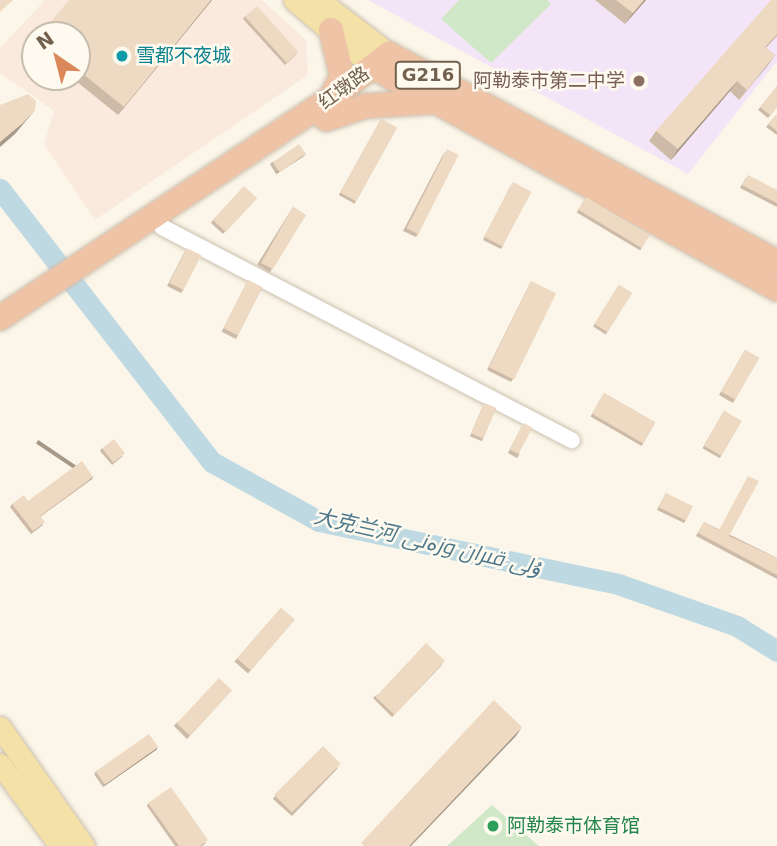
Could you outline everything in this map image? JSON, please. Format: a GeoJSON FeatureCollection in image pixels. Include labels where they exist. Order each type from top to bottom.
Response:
{"type":"FeatureCollection","features":[{"type":"Feature","properties":{"kind":"highway"},"geometry":{"type":"LineString","coordinates":[[331,30],[342,76],[329,108],[430,102]]}},
{"type":"Feature","properties":{"kind":"highway","name":"G216"},"geometry":{"type":"LineString","coordinates":[[387,64],[430,102],[777,289]]}},
{"type":"Feature","properties":{"kind":"highway","name":"G216"},"geometry":{"type":"LineString","coordinates":[[387,64],[777,262]]}},
{"type":"Feature","properties":{"kind":"highway","name":"红墩路"},"geometry":{"type":"LineString","coordinates":[[104,257],[162,227],[387,64]]}},
{"type":"Feature","properties":{"kind":"highway","name":"红墩路"},"geometry":{"type":"LineString","coordinates":[[6,323],[329,108]]}},
{"type":"Feature","properties":{"kind":"main road"},"geometry":{"type":"LineString","coordinates":[[294,0],[331,30],[387,64]]}},
{"type":"Feature","properties":{"kind":"main road"},"geometry":{"type":"LineString","coordinates":[[319,0],[387,64]]}},
{"type":"Feature","properties":{"kind":"main road"},"geometry":{"type":"LineString","coordinates":[[0,727],[84,846]]}},
{"type":"Feature","properties":{"kind":"main road"},"geometry":{"type":"LineString","coordinates":[[0,764],[60,846]]}},
{"type":"Feature","properties":{"kind":"street"},"geometry":{"type":"LineString","coordinates":[[162,227],[572,440]]}},
{"type":"Feature","properties":{"kind":"shaded area"},"geometry":{"type":"Polygon","coordinates":[[[45,0],[262,0],[306,40],[308,75],[95,220],[44,144],[54,111],[26,91],[91,91],[91,21],[25,21],[45,0]]]}},
{"type":"Feature","properties":{"kind":"shaded area","name":"阿勒泰市第二中学"},"geometry":{"type":"Polygon","coordinates":[[[368,0],[777,0],[777,61],[688,174],[368,0]]]}},
{"type":"Feature","properties":{"kind":"shaded area"},"geometry":{"type":"Polygon","coordinates":[[[21,26],[21,88],[0,73],[0,48],[21,26]]]}},
{"type":"Feature","properties":{"kind":"green space"},"geometry":{"type":"Polygon","coordinates":[[[459,0],[547,0],[551,4],[491,63],[441,19],[459,0]]]}},
{"type":"Feature","properties":{"kind":"green space","name":"阿勒泰市体育馆"},"geometry":{"type":"Polygon","coordinates":[[[492,805],[539,846],[447,846],[492,805]]]}},
{"type":"Feature","properties":{"kind":"building"},"geometry":{"type":"Polygon","coordinates":[[[0,0],[13,0],[0,12],[0,0]]]}},
{"type":"Feature","properties":{"kind":"building","name":"雪都不夜城"},"geometry":{"type":"Polygon","coordinates":[[[69,0],[211,0],[124,107],[91,80],[91,21],[52,21],[69,0]]]}},
{"type":"Feature","properties":{"kind":"building"},"geometry":{"type":"Polygon","coordinates":[[[616,0],[644,0],[633,13],[616,0]]]}},
{"type":"Feature","properties":{"kind":"building"},"geometry":{"type":"Polygon","coordinates":[[[771,0],[777,0],[777,34],[765,47],[775,55],[747,90],[737,81],[678,149],[656,131],[771,0]]]}},
{"type":"Feature","properties":{"kind":"building"},"geometry":{"type":"Polygon","coordinates":[[[257,6],[298,52],[287,63],[245,17],[257,6]]]}},
{"type":"Feature","properties":{"kind":"building"},"geometry":{"type":"Polygon","coordinates":[[[777,86],[777,107],[770,115],[760,107],[777,86]]]}},
{"type":"Feature","properties":{"kind":"building"},"geometry":{"type":"Polygon","coordinates":[[[28,94],[36,101],[35,110],[0,142],[0,105],[28,94]]]}},
{"type":"Feature","properties":{"kind":"building"},"geometry":{"type":"Polygon","coordinates":[[[777,116],[777,131],[768,124],[777,116]]]}},
{"type":"Feature","properties":{"kind":"building"},"geometry":{"type":"Polygon","coordinates":[[[381,119],[397,128],[356,201],[340,192],[381,119]]]}},
{"type":"Feature","properties":{"kind":"building"},"geometry":{"type":"Polygon","coordinates":[[[299,144],[306,154],[280,172],[273,162],[299,144]]]}},
{"type":"Feature","properties":{"kind":"building"},"geometry":{"type":"Polygon","coordinates":[[[447,149],[459,155],[418,234],[407,228],[447,149]]]}},
{"type":"Feature","properties":{"kind":"building"},"geometry":{"type":"Polygon","coordinates":[[[748,175],[777,190],[777,203],[742,185],[748,175]]]}},
{"type":"Feature","properties":{"kind":"building"},"geometry":{"type":"Polygon","coordinates":[[[513,182],[532,192],[502,247],[484,237],[513,182]]]}},
{"type":"Feature","properties":{"kind":"building"},"geometry":{"type":"Polygon","coordinates":[[[244,186],[257,198],[226,232],[213,220],[244,186]]]}},
{"type":"Feature","properties":{"kind":"building"},"geometry":{"type":"Polygon","coordinates":[[[586,197],[649,235],[642,248],[578,210],[586,197]]]}},
{"type":"Feature","properties":{"kind":"building"},"geometry":{"type":"Polygon","coordinates":[[[293,207],[306,215],[273,269],[261,263],[293,207]]]}},
{"type":"Feature","properties":{"kind":"building"},"geometry":{"type":"Polygon","coordinates":[[[187,248],[201,255],[184,290],[169,283],[187,248]]]}},
{"type":"Feature","properties":{"kind":"building"},"geometry":{"type":"Polygon","coordinates":[[[248,280],[262,287],[238,335],[223,328],[248,280]]]}},
{"type":"Feature","properties":{"kind":"building"},"geometry":{"type":"Polygon","coordinates":[[[531,281],[556,293],[514,380],[489,367],[531,281]]]}},
{"type":"Feature","properties":{"kind":"building"},"geometry":{"type":"Polygon","coordinates":[[[619,285],[632,293],[607,332],[595,324],[619,285]]]}},
{"type":"Feature","properties":{"kind":"building"},"geometry":{"type":"Polygon","coordinates":[[[745,350],[759,358],[735,400],[721,392],[745,350]]]}},
{"type":"Feature","properties":{"kind":"building"},"geometry":{"type":"Polygon","coordinates":[[[604,393],[655,422],[643,443],[592,414],[604,393]]]}},
{"type":"Feature","properties":{"kind":"building"},"geometry":{"type":"Polygon","coordinates":[[[484,403],[496,408],[483,438],[471,433],[484,403]]]}},
{"type":"Feature","properties":{"kind":"building"},"geometry":{"type":"Polygon","coordinates":[[[724,411],[741,421],[721,456],[704,446],[724,411]]]}},
{"type":"Feature","properties":{"kind":"building"},"geometry":{"type":"Polygon","coordinates":[[[524,423],[533,428],[518,454],[509,449],[524,423]]]}},
{"type":"Feature","properties":{"kind":"building"},"geometry":{"type":"Polygon","coordinates":[[[114,439],[125,453],[113,462],[102,448],[114,439]]]}},
{"type":"Feature","properties":{"kind":"building"},"geometry":{"type":"Polygon","coordinates":[[[82,461],[93,477],[40,516],[45,522],[33,531],[12,504],[24,495],[28,501],[82,461]]]}},
{"type":"Feature","properties":{"kind":"building"},"geometry":{"type":"Polygon","coordinates":[[[748,476],[759,481],[729,536],[777,558],[777,575],[698,533],[704,522],[719,530],[748,476]]]}},
{"type":"Feature","properties":{"kind":"building"},"geometry":{"type":"Polygon","coordinates":[[[666,493],[693,506],[686,521],[659,507],[666,493]]]}},
{"type":"Feature","properties":{"kind":"building"},"geometry":{"type":"Polygon","coordinates":[[[281,608],[295,620],[251,670],[237,659],[281,608]]]}},
{"type":"Feature","properties":{"kind":"building"},"geometry":{"type":"Polygon","coordinates":[[[426,643],[445,661],[395,715],[376,697],[426,643]]]}},
{"type":"Feature","properties":{"kind":"building"},"geometry":{"type":"Polygon","coordinates":[[[219,678],[232,690],[190,736],[177,723],[219,678]]]}},
{"type":"Feature","properties":{"kind":"building"},"geometry":{"type":"Polygon","coordinates":[[[494,700],[522,727],[409,846],[364,846],[361,843],[494,700]]]}},
{"type":"Feature","properties":{"kind":"building"},"geometry":{"type":"Polygon","coordinates":[[[149,734],[158,747],[105,784],[96,771],[149,734]]]}},
{"type":"Feature","properties":{"kind":"building"},"geometry":{"type":"Polygon","coordinates":[[[323,746],[341,764],[292,812],[274,795],[323,746]]]}},
{"type":"Feature","properties":{"kind":"building"},"geometry":{"type":"Polygon","coordinates":[[[171,787],[208,840],[200,846],[179,846],[148,803],[171,787]]]}},
{"type":"Feature","properties":{"kind":"waterway","name":"大克兰河 ۇلى قىران وزەنى"},"geometry":{"type":"LineString","coordinates":[[0,189],[212,462],[319,521],[618,584],[737,626],[777,651]]}},
{"type":"Feature","properties":{"kind":"place","name":"雪都不夜城"},"geometry":{"type":"Point","coordinates":[122,56]}},
{"type":"Feature","properties":{"kind":"place","name":"阿勒泰市第二中学"},"geometry":{"type":"Point","coordinates":[639,81]}},
{"type":"Feature","properties":{"kind":"place","name":"阿勒泰市体育馆"},"geometry":{"type":"Point","coordinates":[493,826]}}]}
